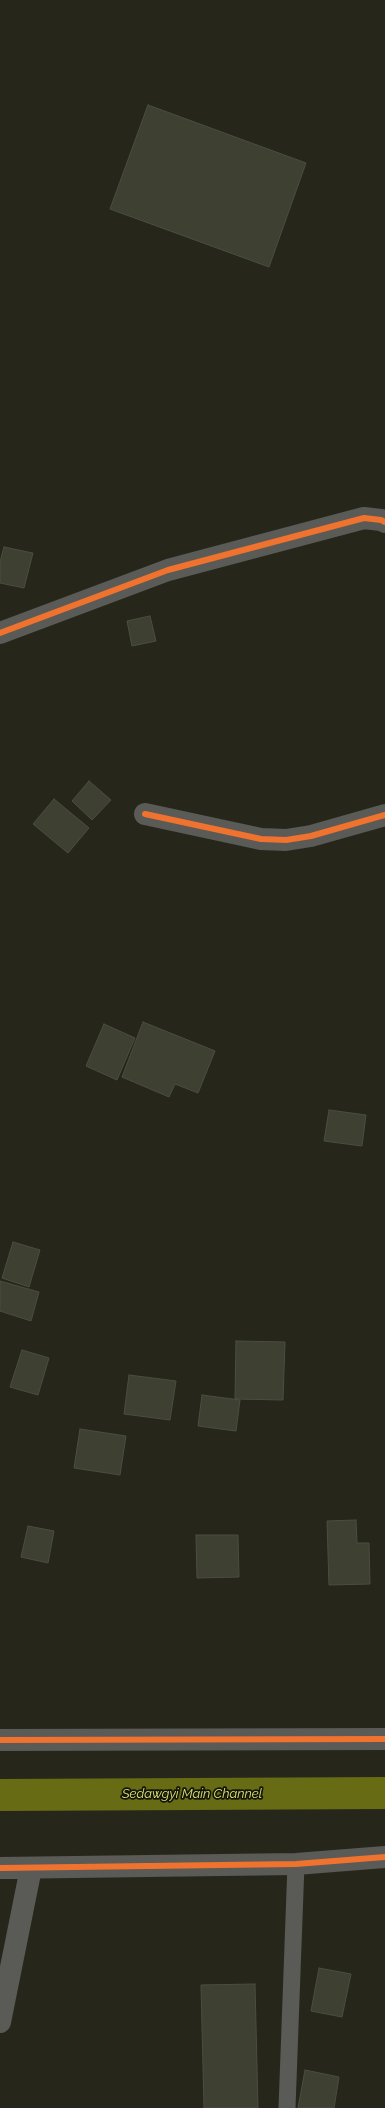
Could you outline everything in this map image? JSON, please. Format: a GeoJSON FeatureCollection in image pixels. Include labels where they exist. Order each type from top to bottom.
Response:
{"type":"FeatureCollection","features":[{"type":"Feature","properties":{"kind":"street"},"geometry":{"type":"LineString","coordinates":[[0,633],[168,570],[364,518],[381,520],[385,522]]}},
{"type":"Feature","properties":{"kind":"street"},"geometry":{"type":"LineString","coordinates":[[145,814],[261,839],[286,840],[311,836],[385,815]]}},
{"type":"Feature","properties":{"kind":"street"},"geometry":{"type":"LineString","coordinates":[[0,1740],[385,1739]]}},
{"type":"Feature","properties":{"kind":"street"},"geometry":{"type":"LineString","coordinates":[[0,1868],[296,1864],[385,1857]]}},
{"type":"Feature","properties":{"kind":"street"},"geometry":{"type":"LineString","coordinates":[[0,2022],[31,1868]]}},
{"type":"Feature","properties":{"kind":"lane"},"geometry":{"type":"LineString","coordinates":[[287,2108],[296,1864]]}},
{"type":"Feature","properties":{"kind":"building"},"geometry":{"type":"Polygon","coordinates":[[[148,105],[306,163],[269,267],[110,209],[148,105]]]}},
{"type":"Feature","properties":{"kind":"building"},"geometry":{"type":"Polygon","coordinates":[[[4,547],[33,553],[24,588],[0,583],[0,562],[4,547]]]}},
{"type":"Feature","properties":{"kind":"building"},"geometry":{"type":"Polygon","coordinates":[[[150,616],[156,641],[132,646],[127,621],[150,616]]]}},
{"type":"Feature","properties":{"kind":"building"},"geometry":{"type":"Polygon","coordinates":[[[89,781],[111,800],[92,820],[72,801],[89,781]]]}},
{"type":"Feature","properties":{"kind":"building"},"geometry":{"type":"Polygon","coordinates":[[[54,799],[89,828],[68,853],[33,824],[54,799]]]}},
{"type":"Feature","properties":{"kind":"building"},"geometry":{"type":"Polygon","coordinates":[[[143,1022],[215,1051],[198,1093],[175,1084],[169,1097],[122,1077],[143,1022]]]}},
{"type":"Feature","properties":{"kind":"building"},"geometry":{"type":"Polygon","coordinates":[[[104,1024],[135,1038],[117,1080],[86,1066],[104,1024]]]}},
{"type":"Feature","properties":{"kind":"building"},"geometry":{"type":"Polygon","coordinates":[[[329,1110],[366,1115],[362,1146],[324,1141],[329,1110]]]}},
{"type":"Feature","properties":{"kind":"building"},"geometry":{"type":"Polygon","coordinates":[[[13,1242],[40,1250],[29,1287],[2,1278],[13,1242]]]}},
{"type":"Feature","properties":{"kind":"building"},"geometry":{"type":"Polygon","coordinates":[[[0,1281],[39,1292],[31,1321],[0,1311],[0,1281]]]}},
{"type":"Feature","properties":{"kind":"building"},"geometry":{"type":"Polygon","coordinates":[[[236,1341],[285,1342],[283,1400],[235,1399],[236,1341]]]}},
{"type":"Feature","properties":{"kind":"building"},"geometry":{"type":"Polygon","coordinates":[[[22,1350],[49,1358],[38,1395],[10,1387],[22,1350]]]}},
{"type":"Feature","properties":{"kind":"building"},"geometry":{"type":"Polygon","coordinates":[[[129,1375],[176,1381],[170,1420],[124,1414],[129,1375]]]}},
{"type":"Feature","properties":{"kind":"building"},"geometry":{"type":"Polygon","coordinates":[[[202,1395],[240,1400],[236,1431],[198,1426],[202,1395]]]}},
{"type":"Feature","properties":{"kind":"building"},"geometry":{"type":"Polygon","coordinates":[[[80,1429],[126,1436],[120,1475],[74,1468],[80,1429]]]}},
{"type":"Feature","properties":{"kind":"building"},"geometry":{"type":"Polygon","coordinates":[[[356,1520],[357,1543],[369,1543],[370,1584],[329,1585],[327,1521],[356,1520]]]}},
{"type":"Feature","properties":{"kind":"building"},"geometry":{"type":"Polygon","coordinates":[[[28,1526],[54,1531],[48,1563],[21,1557],[28,1526]]]}},
{"type":"Feature","properties":{"kind":"building"},"geometry":{"type":"Polygon","coordinates":[[[196,1535],[238,1535],[239,1577],[197,1578],[196,1535]]]}},
{"type":"Feature","properties":{"kind":"building"},"geometry":{"type":"Polygon","coordinates":[[[319,1968],[351,1974],[342,2017],[311,2011],[319,1968]]]}},
{"type":"Feature","properties":{"kind":"building"},"geometry":{"type":"Polygon","coordinates":[[[255,1984],[258,2108],[204,2108],[201,1985],[255,1984]]]}},
{"type":"Feature","properties":{"kind":"building"},"geometry":{"type":"Polygon","coordinates":[[[305,2070],[339,2077],[334,2108],[298,2108],[305,2070]]]}},
{"type":"Feature","properties":{"kind":"waterway","name":"Sedawgyi Main Channel"},"geometry":{"type":"LineString","coordinates":[[0,1795],[385,1793]]}},
{"type":"Feature","properties":{"kind":"cycle path"},"geometry":{"type":"LineString","coordinates":[[0,633],[168,570],[364,518],[381,520],[385,522]]}},
{"type":"Feature","properties":{"kind":"cycle path"},"geometry":{"type":"LineString","coordinates":[[145,814],[261,839],[286,840],[311,836],[385,815]]}},
{"type":"Feature","properties":{"kind":"cycle path"},"geometry":{"type":"LineString","coordinates":[[0,1740],[385,1739]]}},
{"type":"Feature","properties":{"kind":"cycle path"},"geometry":{"type":"LineString","coordinates":[[0,1868],[296,1864],[385,1857]]}}]}
